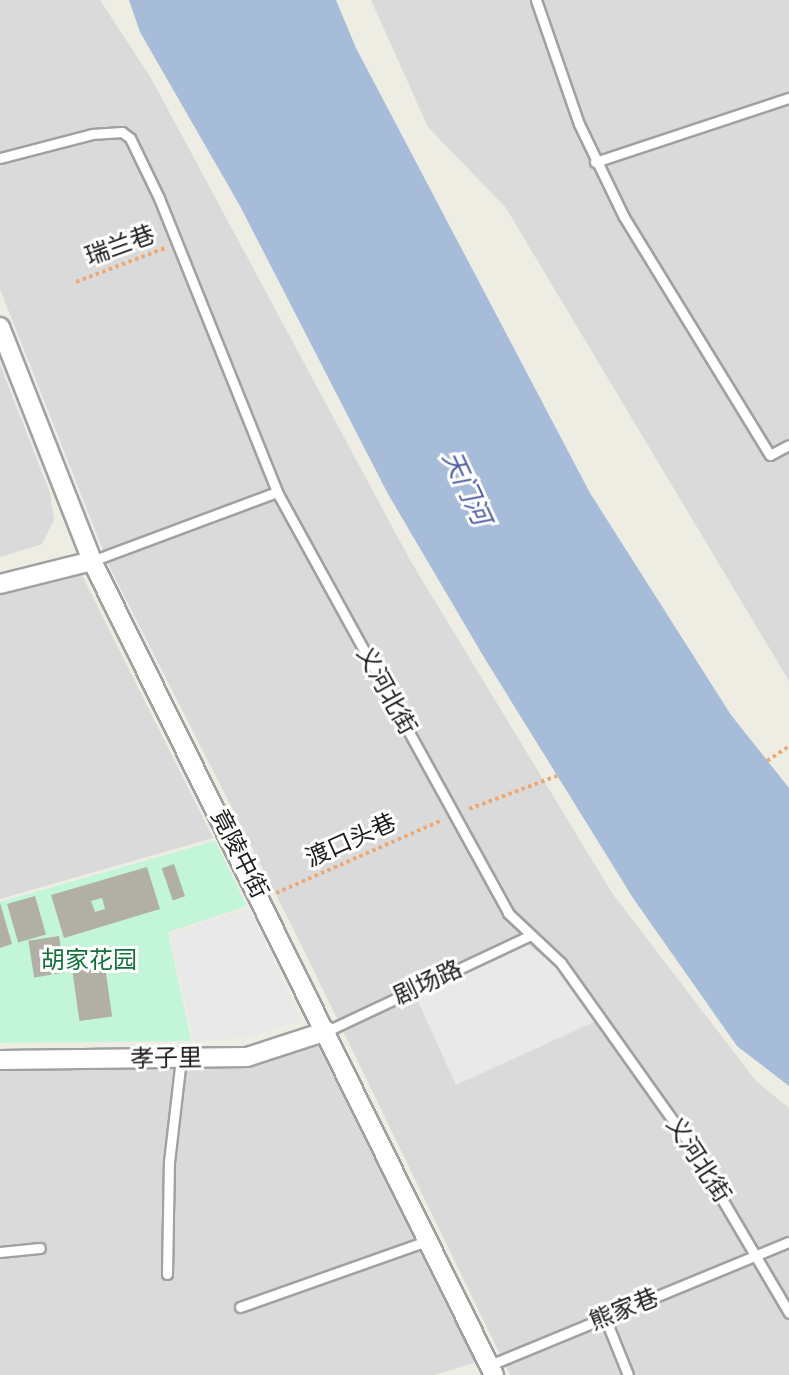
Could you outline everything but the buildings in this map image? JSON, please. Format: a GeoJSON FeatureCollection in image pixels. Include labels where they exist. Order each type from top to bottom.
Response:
{"type":"FeatureCollection","features":[{"type":"Feature","properties":{"kind":"street","name":"竟陵中街"},"geometry":{"type":"LineString","coordinates":[[0,327],[92,561],[327,1031],[492,1370]]}},
{"type":"Feature","properties":{"kind":"street"},"geometry":{"type":"LineString","coordinates":[[0,584],[92,561]]}},
{"type":"Feature","properties":{"kind":"street","name":"孝子里"},"geometry":{"type":"LineString","coordinates":[[0,1060],[181,1059],[267,1054],[327,1031]]}},
{"type":"Feature","properties":{"kind":"lane"},"geometry":{"type":"LineString","coordinates":[[536,0],[595,162],[624,217],[770,455],[789,445]]}},
{"type":"Feature","properties":{"kind":"lane"},"geometry":{"type":"LineString","coordinates":[[595,162],[789,98]]}},
{"type":"Feature","properties":{"kind":"lane","name":"义河北街"},"geometry":{"type":"LineString","coordinates":[[0,158],[92,134],[122,132],[137,151],[277,492],[508,913],[529,936],[561,963],[689,1143],[758,1255],[789,1313]]}},
{"type":"Feature","properties":{"kind":"lane"},"geometry":{"type":"LineString","coordinates":[[92,561],[277,492]]}},
{"type":"Feature","properties":{"kind":"lane","name":"剧场路"},"geometry":{"type":"LineString","coordinates":[[327,1031],[529,936]]}},
{"type":"Feature","properties":{"kind":"lane"},"geometry":{"type":"LineString","coordinates":[[167,1275],[169,1163],[181,1059]]}},
{"type":"Feature","properties":{"kind":"lane"},"geometry":{"type":"LineString","coordinates":[[240,1307],[429,1240]]}},
{"type":"Feature","properties":{"kind":"lane","name":"熊家巷"},"geometry":{"type":"LineString","coordinates":[[492,1370],[606,1318],[789,1241]]}},
{"type":"Feature","properties":{"kind":"lane"},"geometry":{"type":"LineString","coordinates":[[0,1252],[40,1248]]}},
{"type":"Feature","properties":{"kind":"lane"},"geometry":{"type":"LineString","coordinates":[[606,1318],[628,1375]]}},
{"type":"Feature","properties":{"kind":"path","name":"瑞兰巷"},"geometry":{"type":"LineString","coordinates":[[76,282],[177,244]]}},
{"type":"Feature","properties":{"kind":"path"},"geometry":{"type":"LineString","coordinates":[[767,761],[789,746]]}},
{"type":"Feature","properties":{"kind":"path","name":"渡口头巷"},"geometry":{"type":"LineString","coordinates":[[262,900],[454,815],[556,776]]}},
{"type":"Feature","properties":{"kind":"shaded area"},"geometry":{"type":"Polygon","coordinates":[[[0,0],[100,0],[151,78],[410,560],[612,893],[756,1081],[789,1108],[789,1375],[510,1375],[296,934],[110,568],[0,289],[0,0]]]}},
{"type":"Feature","properties":{"kind":"shaded area"},"geometry":{"type":"Polygon","coordinates":[[[371,0],[789,0],[789,681],[506,208],[428,127],[371,0]]]}},
{"type":"Feature","properties":{"kind":"shaded area"},"geometry":{"type":"Polygon","coordinates":[[[0,364],[50,493],[54,520],[42,544],[0,557],[0,364]]]}},
{"type":"Feature","properties":{"kind":"shaded area"},"geometry":{"type":"Polygon","coordinates":[[[79,569],[213,838],[0,899],[0,592],[79,569]]]}},
{"type":"Feature","properties":{"kind":"shaded area"},"geometry":{"type":"Polygon","coordinates":[[[249,908],[301,1020],[251,1037],[194,1041],[170,934],[249,908]]]}},
{"type":"Feature","properties":{"kind":"shaded area"},"geometry":{"type":"Polygon","coordinates":[[[527,944],[557,967],[596,1021],[456,1085],[416,997],[527,944]]]}},
{"type":"Feature","properties":{"kind":"shaded area"},"geometry":{"type":"Polygon","coordinates":[[[323,1039],[480,1361],[435,1375],[0,1375],[0,1071],[259,1064],[323,1039]]]}},
{"type":"Feature","properties":{"kind":"green space","name":"胡家花园"},"geometry":{"type":"Polygon","coordinates":[[[215,841],[247,906],[168,932],[191,1041],[0,1043],[0,902],[215,841]]]}},
{"type":"Feature","properties":{"kind":"water","name":"天门河"},"geometry":{"type":"Polygon","coordinates":[[[129,0],[336,0],[356,48],[590,493],[731,715],[789,788],[789,1086],[737,1046],[633,898],[485,659],[388,494],[240,206],[140,32],[129,0]]]}}]}
